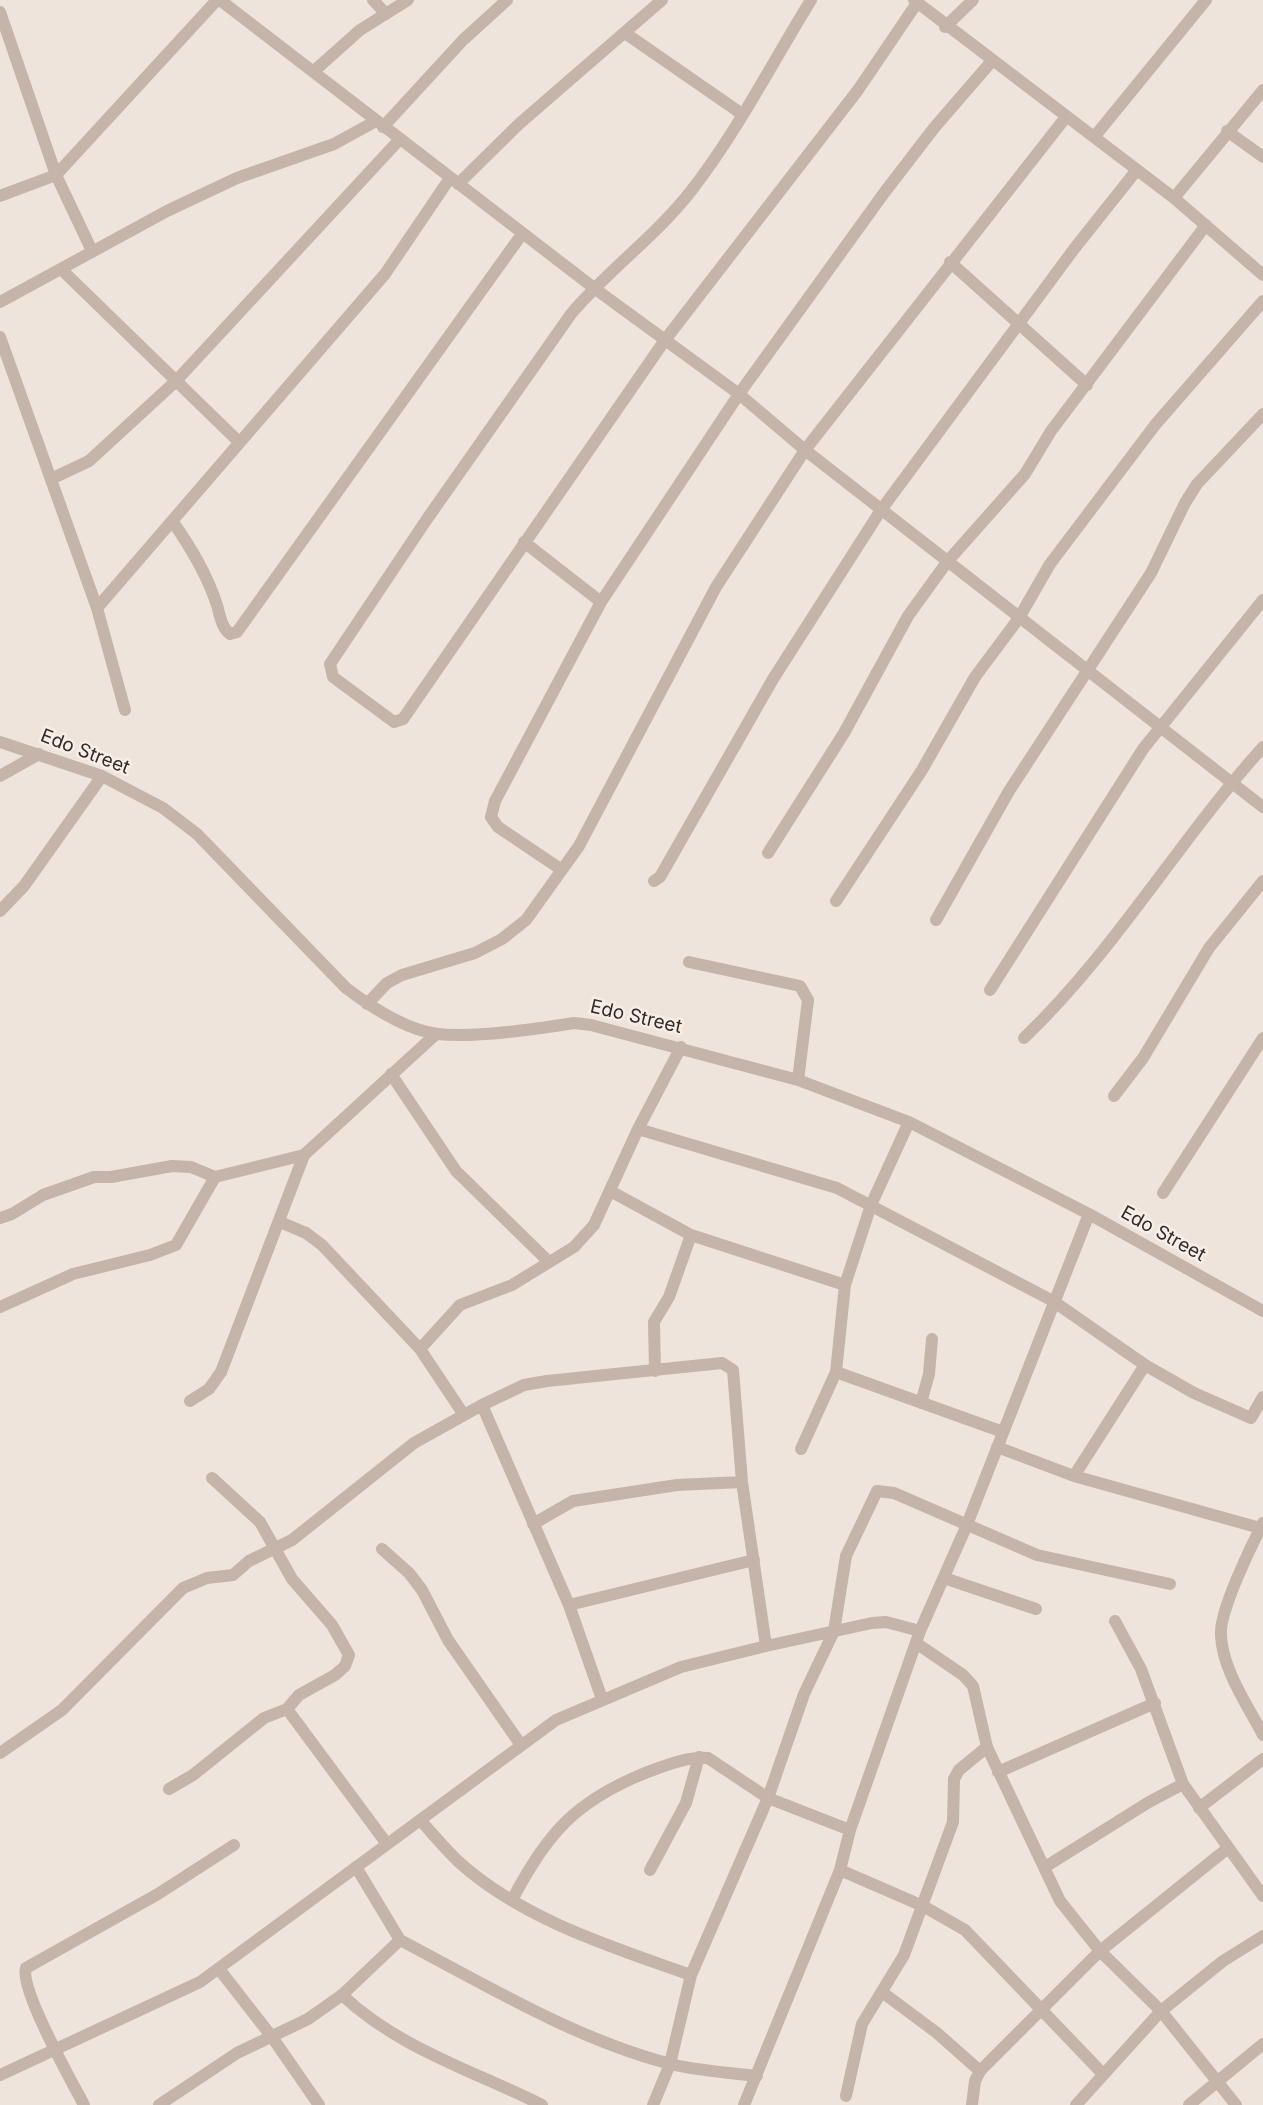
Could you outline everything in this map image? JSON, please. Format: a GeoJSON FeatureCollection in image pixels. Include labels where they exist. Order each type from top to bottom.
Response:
{"type":"FeatureCollection","features":[{"type":"Feature","properties":{"kind":"street"},"geometry":{"type":"LineString","coordinates":[[0,196],[56,174],[218,0],[594,288],[739,394],[881,510],[1263,807]]}},
{"type":"Feature","properties":{"kind":"street"},"geometry":{"type":"LineString","coordinates":[[373,0],[386,14]]}},
{"type":"Feature","properties":{"kind":"street"},"geometry":{"type":"LineString","coordinates":[[314,71],[360,30],[408,0]]}},
{"type":"Feature","properties":{"kind":"street"},"geometry":{"type":"LineString","coordinates":[[0,302],[92,251],[237,178],[334,144],[380,124],[463,40],[507,0]]}},
{"type":"Feature","properties":{"kind":"street"},"geometry":{"type":"LineString","coordinates":[[97,608],[384,274],[454,181],[662,0]]}},
{"type":"Feature","properties":{"kind":"street"},"geometry":{"type":"LineString","coordinates":[[811,0],[691,191],[634,255],[594,288],[555,336],[330,664],[333,677],[394,722],[403,719],[665,340],[858,90],[915,2],[991,62],[1095,136],[1136,172],[1174,198],[1263,275]]}},
{"type":"Feature","properties":{"kind":"street"},"geometry":{"type":"LineString","coordinates":[[945,27],[972,0]]}},
{"type":"Feature","properties":{"kind":"street"},"geometry":{"type":"LineString","coordinates":[[1095,136],[1206,0]]}},
{"type":"Feature","properties":{"kind":"street"},"geometry":{"type":"LineString","coordinates":[[0,12],[56,174],[92,251]]}},
{"type":"Feature","properties":{"kind":"street"},"geometry":{"type":"LineString","coordinates":[[625,33],[741,114]]}},
{"type":"Feature","properties":{"kind":"street"},"geometry":{"type":"LineString","coordinates":[[562,870],[498,827],[491,817],[491,809],[601,602],[739,394],[884,193],[934,128],[991,62]]}},
{"type":"Feature","properties":{"kind":"street"},"geometry":{"type":"LineString","coordinates":[[1174,198],[1263,90]]}},
{"type":"Feature","properties":{"kind":"street"},"geometry":{"type":"LineString","coordinates":[[367,1004],[387,984],[402,975],[475,953],[502,939],[526,920],[579,846],[716,587],[805,450],[1066,117]]}},
{"type":"Feature","properties":{"kind":"street"},"geometry":{"type":"LineString","coordinates":[[1227,131],[1263,157]]}},
{"type":"Feature","properties":{"kind":"street"},"geometry":{"type":"LineString","coordinates":[[51,480],[74,471],[89,461],[175,382],[400,139]]}},
{"type":"Feature","properties":{"kind":"street"},"geometry":{"type":"LineString","coordinates":[[654,881],[660,877],[773,679],[881,510],[1074,249],[1136,172]]}},
{"type":"Feature","properties":{"kind":"street"},"geometry":{"type":"LineString","coordinates":[[768,853],[844,733],[908,616],[947,562],[1025,474],[1087,385],[1206,225]]}},
{"type":"Feature","properties":{"kind":"street"},"geometry":{"type":"LineString","coordinates":[[173,522],[195,555],[213,594],[224,630],[230,634],[237,632],[523,233]]}},
{"type":"Feature","properties":{"kind":"street"},"geometry":{"type":"LineString","coordinates":[[950,262],[1087,385]]}},
{"type":"Feature","properties":{"kind":"street"},"geometry":{"type":"LineString","coordinates":[[62,270],[239,442]]}},
{"type":"Feature","properties":{"kind":"street"},"geometry":{"type":"LineString","coordinates":[[836,901],[922,770],[975,677],[1019,618],[1050,564],[1156,425],[1263,301]]}},
{"type":"Feature","properties":{"kind":"street"},"geometry":{"type":"LineString","coordinates":[[0,337],[97,608],[125,710]]}},
{"type":"Feature","properties":{"kind":"street"},"geometry":{"type":"LineString","coordinates":[[936,920],[1009,791],[1151,573],[1172,528],[1198,484],[1263,414]]}},
{"type":"Feature","properties":{"kind":"street"},"geometry":{"type":"LineString","coordinates":[[524,542],[601,602]]}},
{"type":"Feature","properties":{"kind":"street"},"geometry":{"type":"LineString","coordinates":[[989,990],[1143,749],[1263,600]]}},
{"type":"Feature","properties":{"kind":"street","name":"Edo Street"},"geometry":{"type":"LineString","coordinates":[[0,742],[102,776],[163,808],[197,834],[323,966],[367,1004],[436,1034],[582,1023],[681,1047],[797,1080],[909,1122],[1088,1214],[1263,1311]]}},
{"type":"Feature","properties":{"kind":"street"},"geometry":{"type":"LineString","coordinates":[[1024,1038],[1080,980],[1230,783],[1263,747]]}},
{"type":"Feature","properties":{"kind":"street"},"geometry":{"type":"LineString","coordinates":[[0,776],[39,754]]}},
{"type":"Feature","properties":{"kind":"street"},"geometry":{"type":"LineString","coordinates":[[0,911],[24,886],[102,776]]}},
{"type":"Feature","properties":{"kind":"street"},"geometry":{"type":"LineString","coordinates":[[1115,1096],[1143,1058],[1209,948],[1263,881]]}},
{"type":"Feature","properties":{"kind":"street"},"geometry":{"type":"LineString","coordinates":[[689,962],[800,986],[806,992],[808,1000],[797,1080]]}},
{"type":"Feature","properties":{"kind":"street"},"geometry":{"type":"LineString","coordinates":[[190,1401],[209,1389],[220,1372],[304,1156],[436,1034]]}},
{"type":"Feature","properties":{"kind":"street"},"geometry":{"type":"LineString","coordinates":[[1163,1193],[1263,1038]]}},
{"type":"Feature","properties":{"kind":"street"},"geometry":{"type":"LineString","coordinates":[[420,1349],[460,1305],[512,1284],[549,1262],[574,1247],[594,1225],[612,1192],[638,1129],[681,1047]]}},
{"type":"Feature","properties":{"kind":"street"},"geometry":{"type":"LineString","coordinates":[[391,1074],[456,1171],[549,1262]]}},
{"type":"Feature","properties":{"kind":"street"},"geometry":{"type":"LineString","coordinates":[[800,1449],[836,1372],[845,1285],[871,1205],[909,1122]]}},
{"type":"Feature","properties":{"kind":"street"},"geometry":{"type":"LineString","coordinates":[[638,1129],[837,1188],[1053,1301],[1145,1365],[1194,1393],[1263,1424]]}},
{"type":"Feature","properties":{"kind":"street"},"geometry":{"type":"LineString","coordinates":[[0,1218],[12,1214],[43,1195],[94,1177],[111,1177],[172,1166],[191,1167],[215,1177],[304,1156]]}},
{"type":"Feature","properties":{"kind":"street"},"geometry":{"type":"LineString","coordinates":[[0,1307],[74,1273],[150,1255],[176,1245],[215,1177]]}},
{"type":"Feature","properties":{"kind":"street"},"geometry":{"type":"LineString","coordinates":[[612,1192],[691,1235],[845,1285]]}},
{"type":"Feature","properties":{"kind":"street"},"geometry":{"type":"LineString","coordinates":[[744,2105],[840,1870],[850,1830],[918,1637],[966,1527],[1088,1214]]}},
{"type":"Feature","properties":{"kind":"street"},"geometry":{"type":"LineString","coordinates":[[280,1222],[306,1233],[322,1245],[420,1349],[464,1415]]}},
{"type":"Feature","properties":{"kind":"street"},"geometry":{"type":"LineString","coordinates":[[655,1371],[654,1322],[672,1290],[691,1235]]}},
{"type":"Feature","properties":{"kind":"street"},"geometry":{"type":"LineString","coordinates":[[921,1403],[929,1374],[932,1339]]}},
{"type":"Feature","properties":{"kind":"street"},"geometry":{"type":"LineString","coordinates":[[0,1753],[62,1710],[184,1588],[207,1578],[233,1575],[249,1561],[278,1549],[414,1443],[524,1385],[547,1381],[722,1363],[733,1370],[743,1482],[766,1646]]}},
{"type":"Feature","properties":{"kind":"street"},"geometry":{"type":"LineString","coordinates":[[1074,1476],[1145,1365]]}},
{"type":"Feature","properties":{"kind":"street"},"geometry":{"type":"LineString","coordinates":[[836,1372],[1003,1432]]}},
{"type":"Feature","properties":{"kind":"street"},"geometry":{"type":"LineString","coordinates":[[1251,1418],[1263,1397]]}},
{"type":"Feature","properties":{"kind":"street"},"geometry":{"type":"LineString","coordinates":[[482,1405],[569,1605],[602,1699]]}},
{"type":"Feature","properties":{"kind":"street"},"geometry":{"type":"LineString","coordinates":[[997,1447],[1074,1476],[1262,1525],[1224,1615],[1220,1633],[1223,1651],[1263,1735]]}},
{"type":"Feature","properties":{"kind":"street"},"geometry":{"type":"LineString","coordinates":[[169,1789],[193,1775],[264,1718],[287,1709],[299,1695],[345,1666],[349,1652],[332,1625],[292,1579],[278,1549],[254,1514],[212,1478]]}},
{"type":"Feature","properties":{"kind":"street"},"geometry":{"type":"LineString","coordinates":[[533,1524],[573,1501],[677,1485],[743,1482]]}},
{"type":"Feature","properties":{"kind":"street"},"geometry":{"type":"LineString","coordinates":[[653,2105],[670,2064],[691,1975],[768,1798],[804,1695],[834,1631],[846,1556],[877,1491],[894,1493],[966,1527],[1037,1555],[1170,1584]]}},
{"type":"Feature","properties":{"kind":"street"},"geometry":{"type":"LineString","coordinates":[[382,1549],[409,1573],[422,1590],[448,1640],[521,1745]]}},
{"type":"Feature","properties":{"kind":"street"},"geometry":{"type":"LineString","coordinates":[[569,1605],[754,1560]]}},
{"type":"Feature","properties":{"kind":"street"},"geometry":{"type":"LineString","coordinates":[[944,1578],[1036,1609]]}},
{"type":"Feature","properties":{"kind":"street"},"geometry":{"type":"LineString","coordinates":[[1115,1621],[1155,1703],[1183,1784],[1263,1896]]}},
{"type":"Feature","properties":{"kind":"street"},"geometry":{"type":"LineString","coordinates":[[0,2075],[146,2009],[219,1969],[556,1720],[681,1667],[834,1631],[886,1622],[918,1637],[973,1686],[986,1747],[1060,1901],[1100,1951],[1161,2011],[1236,2105]]}},
{"type":"Feature","properties":{"kind":"street"},"geometry":{"type":"LineString","coordinates":[[999,1772],[1155,1703]]}},
{"type":"Feature","properties":{"kind":"street"},"geometry":{"type":"LineString","coordinates":[[287,1709],[387,1844]]}},
{"type":"Feature","properties":{"kind":"street"},"geometry":{"type":"LineString","coordinates":[[846,2096],[862,2024],[897,1971],[953,1822],[954,1779],[959,1770],[986,1747]]}},
{"type":"Feature","properties":{"kind":"street"},"geometry":{"type":"LineString","coordinates":[[512,1900],[535,1858],[575,1810],[590,1799],[658,1768],[699,1757],[718,1764],[768,1798],[850,1830]]}},
{"type":"Feature","properties":{"kind":"street"},"geometry":{"type":"LineString","coordinates":[[650,1870],[686,1803],[699,1757]]}},
{"type":"Feature","properties":{"kind":"street"},"geometry":{"type":"LineString","coordinates":[[1199,1808],[1263,1759]]}},
{"type":"Feature","properties":{"kind":"street"},"geometry":{"type":"LineString","coordinates":[[1045,1867],[1183,1784]]}},
{"type":"Feature","properties":{"kind":"street"},"geometry":{"type":"LineString","coordinates":[[420,1820],[461,1863],[512,1900],[600,1942],[691,1975]]}},
{"type":"Feature","properties":{"kind":"street"},"geometry":{"type":"LineString","coordinates":[[84,2105],[54,2050],[26,1982],[26,1968],[158,1894],[233,1845]]}},
{"type":"Feature","properties":{"kind":"street"},"geometry":{"type":"LineString","coordinates":[[972,2105],[979,2071],[1039,2009],[1100,1951],[1228,1848]]}},
{"type":"Feature","properties":{"kind":"street"},"geometry":{"type":"LineString","coordinates":[[356,1867],[400,1940],[542,2013],[613,2045],[670,2064],[757,2076]]}},
{"type":"Feature","properties":{"kind":"street"},"geometry":{"type":"LineString","coordinates":[[840,1870],[923,1906],[965,1930],[1103,2074]]}},
{"type":"Feature","properties":{"kind":"street"},"geometry":{"type":"LineString","coordinates":[[1076,2105],[1161,2011],[1223,1961],[1263,1936]]}},
{"type":"Feature","properties":{"kind":"street"},"geometry":{"type":"LineString","coordinates":[[159,2105],[237,2053],[308,2019],[342,1994],[400,1940]]}},
{"type":"Feature","properties":{"kind":"street"},"geometry":{"type":"LineString","coordinates":[[219,1969],[272,2037],[319,2105]]}},
{"type":"Feature","properties":{"kind":"street"},"geometry":{"type":"LineString","coordinates":[[882,1992],[937,2033],[979,2071]]}},
{"type":"Feature","properties":{"kind":"street"},"geometry":{"type":"LineString","coordinates":[[342,1994],[368,2020],[393,2036],[542,2105]]}},
{"type":"Feature","properties":{"kind":"street"},"geometry":{"type":"LineString","coordinates":[[1189,2105],[1263,2044]]}}]}
